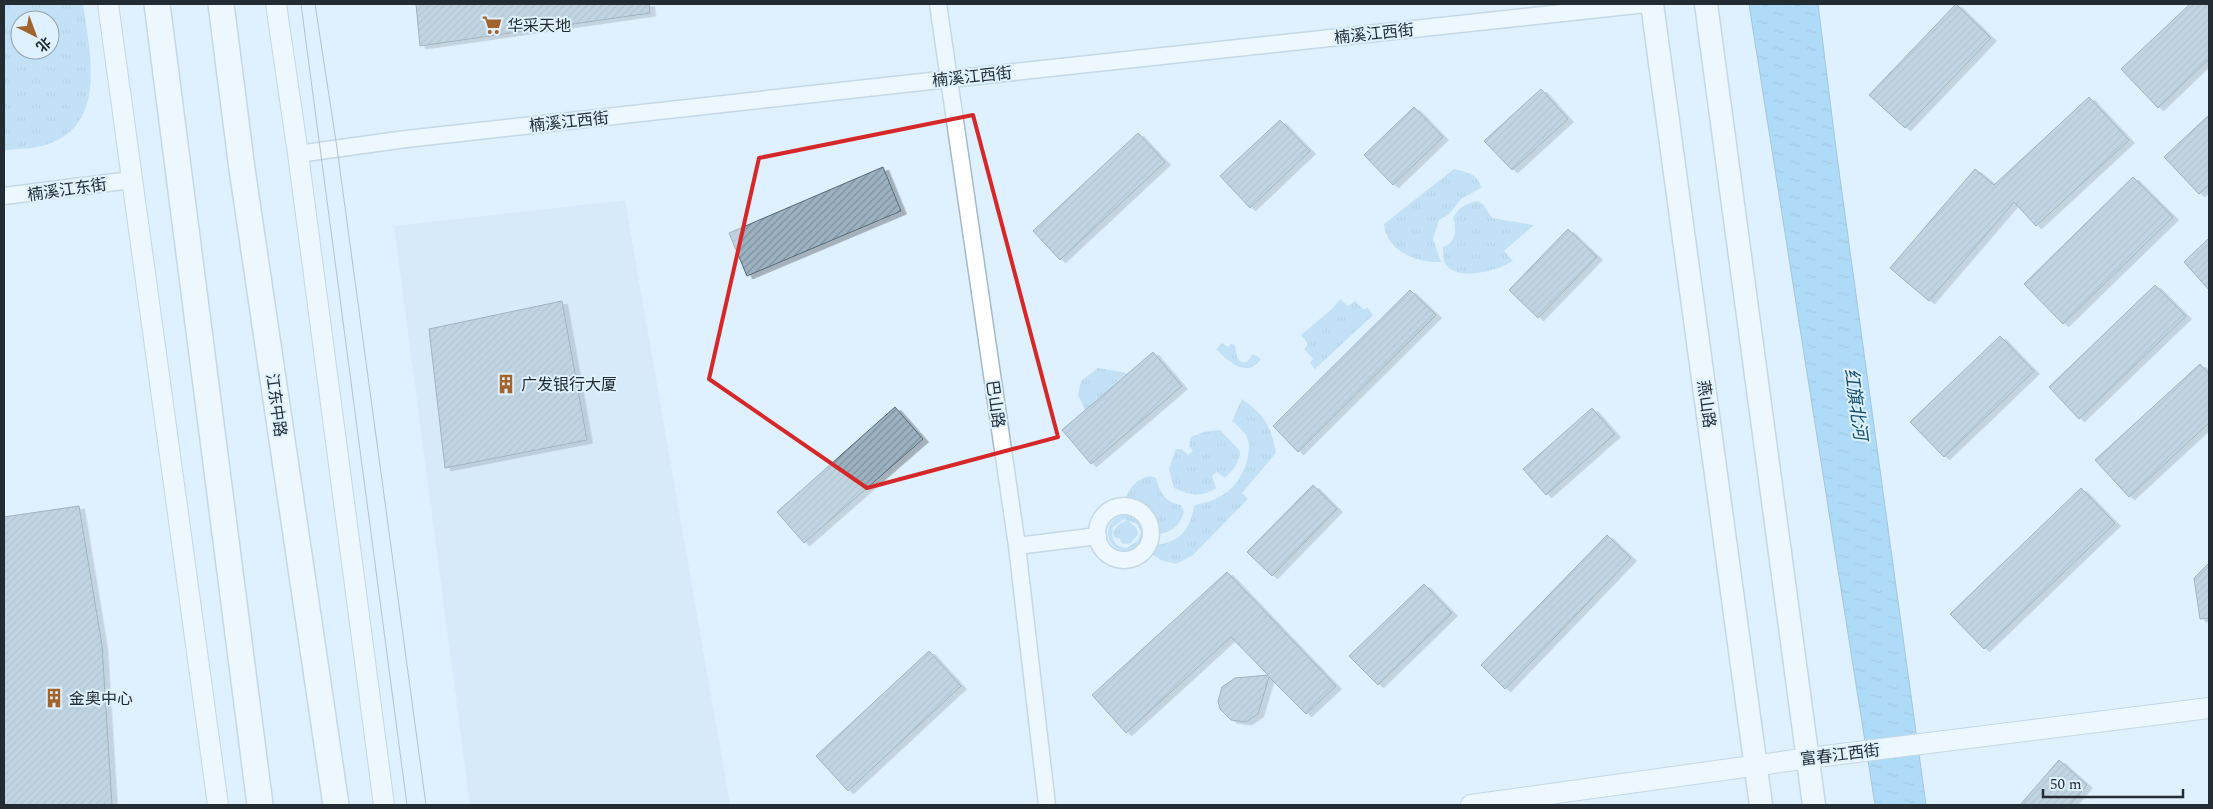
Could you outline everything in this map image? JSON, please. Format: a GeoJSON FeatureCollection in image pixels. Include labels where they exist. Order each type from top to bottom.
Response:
{"type":"FeatureCollection","features":[{"type":"Feature","properties":{"kind":"main road"},"geometry":{"type":"LineString","coordinates":[[157,4],[260,805]]}},
{"type":"Feature","properties":{"kind":"main road","name":"江东中路"},"geometry":{"type":"LineString","coordinates":[[221,4],[244,179],[336,805]]}},
{"type":"Feature","properties":{"kind":"main road","name":"燕山路"},"geometry":{"type":"LineString","coordinates":[[1652,4],[1761,805]]}},
{"type":"Feature","properties":{"kind":"main road"},"geometry":{"type":"LineString","coordinates":[[1706,4],[1814,805]]}},
{"type":"Feature","properties":{"kind":"street"},"geometry":{"type":"LineString","coordinates":[[108,4],[218,805]]}},
{"type":"Feature","properties":{"kind":"street"},"geometry":{"type":"LineString","coordinates":[[276,4],[298,154],[384,805]]}},
{"type":"Feature","properties":{"kind":"street","name":"巴山路"},"geometry":{"type":"LineString","coordinates":[[938,4],[1016,546],[1047,805]]}},
{"type":"Feature","properties":{"kind":"street","name":"楠溪江西街"},"geometry":{"type":"LineString","coordinates":[[298,154],[406,139],[1646,4]]}},
{"type":"Feature","properties":{"kind":"street","name":"楠溪江东街"},"geometry":{"type":"LineString","coordinates":[[4,196],[131,180]]}},
{"type":"Feature","properties":{"kind":"street"},"geometry":{"type":"LineString","coordinates":[[1016,546],[1098,536]]}},
{"type":"Feature","properties":{"kind":"street","name":"富春江西街"},"geometry":{"type":"LineString","coordinates":[[1471,805],[1809,758],[2209,708]]}},
{"type":"Feature","properties":{"kind":"highlighted area"},"geometry":{"type":"Polygon","coordinates":[[[973,115],[1058,437],[867,488],[709,379],[759,158],[973,115]]]}},
{"type":"Feature","properties":{"kind":"shaded area"},"geometry":{"type":"Polygon","coordinates":[[[625,200],[730,805],[470,805],[394,226],[625,200]]]}},
{"type":"Feature","properties":{"kind":"green space"},"geometry":{"type":"Polygon","coordinates":[[[4,4],[83,4],[91,66],[90,87],[86,106],[78,123],[63,137],[42,146],[4,150],[4,4]]]}},
{"type":"Feature","properties":{"kind":"green space"},"geometry":{"type":"Polygon","coordinates":[[[1454,169],[1475,176],[1481,188],[1461,199],[1449,214],[1439,220],[1433,239],[1441,262],[1413,258],[1397,249],[1386,234],[1384,224],[1454,169]]]}},
{"type":"Feature","properties":{"kind":"green space"},"geometry":{"type":"Polygon","coordinates":[[[1477,201],[1483,204],[1492,218],[1534,225],[1504,251],[1513,261],[1488,271],[1468,274],[1451,269],[1445,263],[1443,247],[1453,239],[1455,227],[1453,218],[1455,214],[1463,206],[1477,201]]]}},
{"type":"Feature","properties":{"kind":"green space"},"geometry":{"type":"Polygon","coordinates":[[[1340,299],[1348,306],[1355,301],[1364,310],[1367,307],[1373,315],[1315,369],[1310,363],[1313,359],[1304,349],[1308,344],[1301,335],[1333,308],[1340,299]]]}},
{"type":"Feature","properties":{"kind":"green space"},"geometry":{"type":"Polygon","coordinates":[[[1222,343],[1228,347],[1232,343],[1235,346],[1237,358],[1241,362],[1247,362],[1253,354],[1261,359],[1250,368],[1238,366],[1216,349],[1222,343]]]}},
{"type":"Feature","properties":{"kind":"green space"},"geometry":{"type":"Polygon","coordinates":[[[1098,368],[1127,373],[1085,410],[1078,395],[1081,381],[1098,368]]]}},
{"type":"Feature","properties":{"kind":"green space"},"geometry":{"type":"Polygon","coordinates":[[[1242,399],[1256,410],[1266,422],[1272,435],[1276,453],[1242,493],[1248,499],[1193,555],[1176,564],[1161,560],[1152,554],[1157,545],[1178,537],[1183,532],[1190,521],[1194,505],[1222,496],[1241,476],[1248,457],[1249,443],[1246,435],[1232,421],[1242,399]]]}},
{"type":"Feature","properties":{"kind":"green space"},"geometry":{"type":"Polygon","coordinates":[[[1220,430],[1240,451],[1239,459],[1233,469],[1225,478],[1217,472],[1212,476],[1216,488],[1206,493],[1190,494],[1174,488],[1169,469],[1176,449],[1182,449],[1188,455],[1193,451],[1189,446],[1191,437],[1204,432],[1220,430]]]}},
{"type":"Feature","properties":{"kind":"green space"},"geometry":{"type":"Polygon","coordinates":[[[1150,476],[1156,478],[1164,496],[1171,502],[1181,505],[1184,512],[1175,527],[1160,534],[1159,526],[1147,506],[1125,500],[1134,484],[1150,476]]]}},
{"type":"Feature","properties":{"kind":"green space"},"geometry":{"type":"Polygon","coordinates":[[[1124,514],[1132,516],[1139,519],[1143,525],[1144,537],[1141,543],[1128,552],[1120,550],[1110,541],[1109,528],[1111,522],[1124,514]],[[1124,519],[1113,527],[1112,535],[1114,541],[1126,548],[1138,541],[1141,532],[1137,524],[1124,519]]]}},
{"type":"Feature","properties":{"kind":"green space"},"geometry":{"type":"Polygon","coordinates":[[[1127,520],[1136,527],[1138,534],[1131,543],[1123,544],[1120,541],[1121,539],[1114,537],[1113,532],[1118,525],[1127,520]]]}},
{"type":"Feature","properties":{"kind":"water","name":"红旗北河"},"geometry":{"type":"Polygon","coordinates":[[[1749,4],[1818,4],[1836,149],[1926,805],[1875,805],[1749,4]]]}},
{"type":"Feature","properties":{"kind":"building","name":"华采天地"},"geometry":{"type":"Polygon","coordinates":[[[416,4],[649,4],[650,13],[420,46],[416,4]]]}},
{"type":"Feature","properties":{"kind":"building"},"geometry":{"type":"Polygon","coordinates":[[[1956,4],[1991,38],[1905,128],[1869,95],[1956,4]]]}},
{"type":"Feature","properties":{"kind":"building"},"geometry":{"type":"Polygon","coordinates":[[[2190,4],[2209,4],[2209,59],[2158,108],[2121,69],[2190,4]]]}},
{"type":"Feature","properties":{"kind":"building"},"geometry":{"type":"Polygon","coordinates":[[[1541,89],[1568,119],[1512,170],[1484,141],[1541,89]]]}},
{"type":"Feature","properties":{"kind":"building"},"geometry":{"type":"Polygon","coordinates":[[[2089,97],[2129,140],[2036,226],[2014,202],[1929,301],[1890,268],[1975,169],[1994,185],[2089,97]]]}},
{"type":"Feature","properties":{"kind":"building"},"geometry":{"type":"Polygon","coordinates":[[[1414,107],[1443,137],[1393,185],[1364,155],[1414,107]]]}},
{"type":"Feature","properties":{"kind":"building"},"geometry":{"type":"Polygon","coordinates":[[[2209,115],[2209,185],[2199,194],[2164,157],[2209,115]]]}},
{"type":"Feature","properties":{"kind":"building"},"geometry":{"type":"Polygon","coordinates":[[[1280,120],[1310,151],[1250,208],[1220,176],[1280,120]]]}},
{"type":"Feature","properties":{"kind":"building"},"geometry":{"type":"Polygon","coordinates":[[[1138,133],[1165,162],[1060,260],[1033,231],[1138,133]]]}},
{"type":"Feature","properties":{"kind":"building"},"geometry":{"type":"Polygon","coordinates":[[[883,167],[901,211],[747,276],[729,233],[883,167]]]}},
{"type":"Feature","properties":{"kind":"building"},"geometry":{"type":"Polygon","coordinates":[[[2133,177],[2173,217],[2063,324],[2024,284],[2133,177]]]}},
{"type":"Feature","properties":{"kind":"building"},"geometry":{"type":"Polygon","coordinates":[[[1568,229],[1597,257],[1538,318],[1509,290],[1568,229]]]}},
{"type":"Feature","properties":{"kind":"building"},"geometry":{"type":"Polygon","coordinates":[[[2209,238],[2209,290],[2184,262],[2209,238]]]}},
{"type":"Feature","properties":{"kind":"building"},"geometry":{"type":"Polygon","coordinates":[[[2155,285],[2186,316],[2079,419],[2049,387],[2155,285]]]}},
{"type":"Feature","properties":{"kind":"building"},"geometry":{"type":"Polygon","coordinates":[[[1410,290],[1436,315],[1298,452],[1273,426],[1410,290]]]}},
{"type":"Feature","properties":{"kind":"building","name":"广发银行大厦"},"geometry":{"type":"Polygon","coordinates":[[[562,301],[587,440],[445,468],[429,329],[562,301]]]}},
{"type":"Feature","properties":{"kind":"building"},"geometry":{"type":"Polygon","coordinates":[[[2000,336],[2034,371],[1944,457],[1910,422],[2000,336]]]}},
{"type":"Feature","properties":{"kind":"building"},"geometry":{"type":"Polygon","coordinates":[[[1153,352],[1182,386],[1091,464],[1062,430],[1153,352]]]}},
{"type":"Feature","properties":{"kind":"building"},"geometry":{"type":"Polygon","coordinates":[[[2200,364],[2209,374],[2209,423],[2129,497],[2095,460],[2200,364]]]}},
{"type":"Feature","properties":{"kind":"building"},"geometry":{"type":"Polygon","coordinates":[[[895,407],[923,439],[804,543],[777,512],[895,407]]]}},
{"type":"Feature","properties":{"kind":"building"},"geometry":{"type":"Polygon","coordinates":[[[1592,408],[1615,434],[1546,495],[1523,469],[1592,408]]]}},
{"type":"Feature","properties":{"kind":"building"},"geometry":{"type":"Polygon","coordinates":[[[1313,485],[1337,509],[1272,576],[1247,552],[1313,485]]]}},
{"type":"Feature","properties":{"kind":"building"},"geometry":{"type":"Polygon","coordinates":[[[2081,488],[2115,523],[1984,649],[1950,614],[2081,488]]]}},
{"type":"Feature","properties":{"kind":"building","name":"金奥中心"},"geometry":{"type":"Polygon","coordinates":[[[79,506],[102,645],[112,805],[4,805],[4,517],[79,506]]]}},
{"type":"Feature","properties":{"kind":"building"},"geometry":{"type":"Polygon","coordinates":[[[1607,535],[1631,558],[1505,689],[1481,665],[1607,535]]]}},
{"type":"Feature","properties":{"kind":"building"},"geometry":{"type":"Polygon","coordinates":[[[2209,563],[2209,618],[2200,619],[2194,578],[2209,563]]]}},
{"type":"Feature","properties":{"kind":"building"},"geometry":{"type":"Polygon","coordinates":[[[1227,572],[1336,686],[1306,714],[1269,677],[1258,714],[1246,722],[1231,720],[1220,709],[1218,701],[1222,687],[1235,678],[1268,675],[1231,637],[1126,733],[1092,695],[1227,572]]]}},
{"type":"Feature","properties":{"kind":"building"},"geometry":{"type":"Polygon","coordinates":[[[1424,584],[1452,613],[1378,685],[1349,656],[1424,584]]]}},
{"type":"Feature","properties":{"kind":"building"},"geometry":{"type":"Polygon","coordinates":[[[929,651],[961,686],[848,791],[816,756],[929,651]]]}},
{"type":"Feature","properties":{"kind":"building"},"geometry":{"type":"Polygon","coordinates":[[[2059,760],[2087,785],[2070,805],[2020,805],[2059,760]]]}},
{"type":"Feature","properties":{"kind":"tram line"},"geometry":{"type":"LineString","coordinates":[[301,4],[407,805]]}},
{"type":"Feature","properties":{"kind":"tram line"},"geometry":{"type":"LineString","coordinates":[[315,4],[337,148],[426,805]]}},
{"type":"Feature","properties":{"kind":"place","name":"华采天地"},"geometry":{"type":"Point","coordinates":[492,25]}},
{"type":"Feature","properties":{"kind":"place","name":"广发银行大厦"},"geometry":{"type":"Point","coordinates":[506,384]}},
{"type":"Feature","properties":{"kind":"place","name":"金奥中心"},"geometry":{"type":"Point","coordinates":[54,698]}}]}
